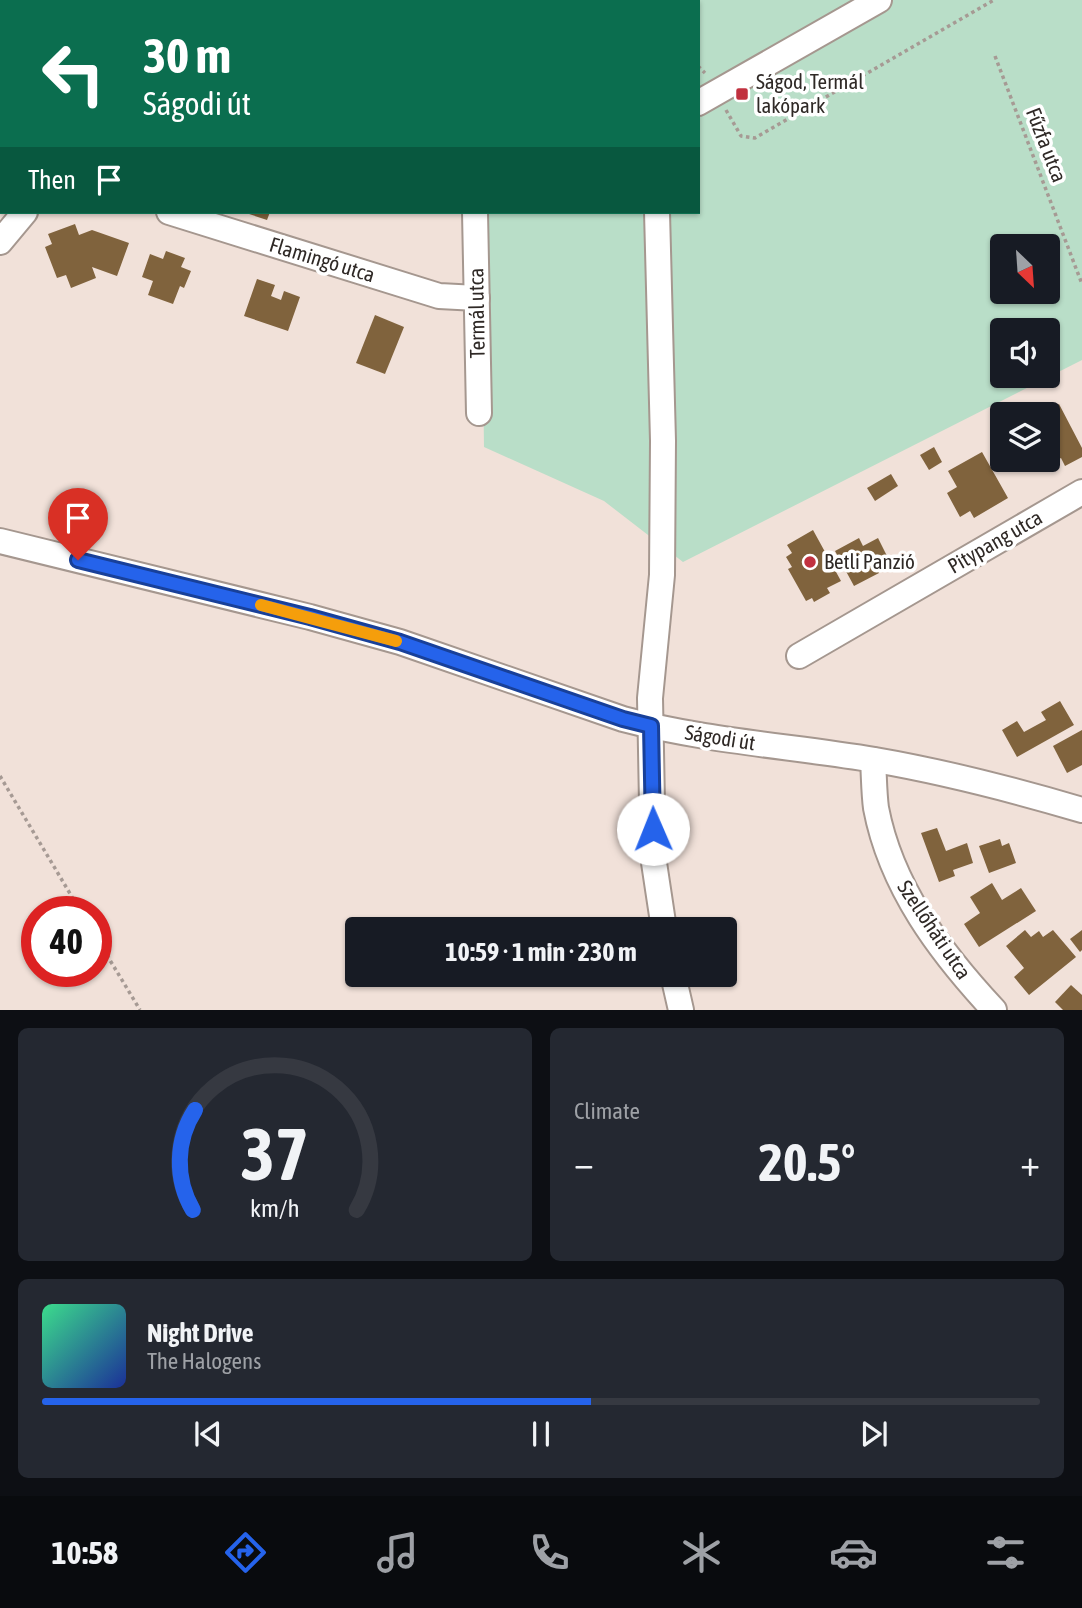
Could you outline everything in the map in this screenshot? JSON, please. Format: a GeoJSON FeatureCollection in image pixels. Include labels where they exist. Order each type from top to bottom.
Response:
{"type":"FeatureCollection","features":[{"type":"Feature","properties":{"kind":"street"},"geometry":{"type":"LineString","coordinates":[[707,98],[879,0]]}},
{"type":"Feature","properties":{"kind":"street"},"geometry":{"type":"LineString","coordinates":[[0,242],[23,214]]}},
{"type":"Feature","properties":{"kind":"street","name":"Flamingó utca"},"geometry":{"type":"LineString","coordinates":[[175,214],[439,296],[477,298]]}},
{"type":"Feature","properties":{"kind":"street","name":"Termál utca"},"geometry":{"type":"LineString","coordinates":[[475,214],[479,414]]}},
{"type":"Feature","properties":{"kind":"street"},"geometry":{"type":"LineString","coordinates":[[657,214],[663,441],[662,575],[650,698],[653,856],[662,917]]}},
{"type":"Feature","properties":{"kind":"street","name":"Pitypang utca"},"geometry":{"type":"LineString","coordinates":[[799,656],[1082,492]]}},
{"type":"Feature","properties":{"kind":"street","name":"Ságodi út"},"geometry":{"type":"LineString","coordinates":[[0,541],[387,638],[623,719],[651,726],[729,741],[873,760],[946,774],[1082,810]]}},
{"type":"Feature","properties":{"kind":"street","name":"Szellőháti utca"},"geometry":{"type":"LineString","coordinates":[[873,760],[876,806],[897,875],[938,944],[994,1010]]}},
{"type":"Feature","properties":{"kind":"street"},"geometry":{"type":"LineString","coordinates":[[676,987],[681,1010]]}},
{"type":"Feature","properties":{"kind":"path"},"geometry":{"type":"LineString","coordinates":[[700,67],[704,70],[707,98],[741,136],[755,138],[994,0]]}},
{"type":"Feature","properties":{"kind":"path","name":"Fűzfa utca"},"geometry":{"type":"LineString","coordinates":[[995,56],[1082,284]]}},
{"type":"Feature","properties":{"kind":"path"},"geometry":{"type":"LineString","coordinates":[[0,776],[71,896]]}},
{"type":"Feature","properties":{"kind":"path"},"geometry":{"type":"LineString","coordinates":[[112,964],[140,1010]]}},
{"type":"Feature","properties":{"kind":"green space"},"geometry":{"type":"Polygon","coordinates":[[[700,0],[1082,0],[1082,360],[1060,371],[1060,318],[990,318],[990,388],[1027,388],[999,402],[990,402],[990,407],[683,562],[604,501],[484,447],[481,214],[700,214],[700,0]]]}},
{"type":"Feature","properties":{"kind":"building"},"geometry":{"type":"Polygon","coordinates":[[[249,214],[269,214],[267,220],[249,214]]]}},
{"type":"Feature","properties":{"kind":"building"},"geometry":{"type":"Polygon","coordinates":[[[75,224],[79,235],[92,230],[129,243],[117,276],[92,267],[96,278],[71,288],[66,275],[57,278],[45,247],[52,244],[48,234],[75,224]]]}},
{"type":"Feature","properties":{"kind":"building"},"geometry":{"type":"Polygon","coordinates":[[[166,251],[185,258],[181,267],[191,271],[184,288],[180,286],[173,304],[148,295],[153,281],[142,277],[150,254],[163,259],[166,251]]]}},
{"type":"Feature","properties":{"kind":"building"},"geometry":{"type":"Polygon","coordinates":[[[257,279],[275,285],[271,296],[281,300],[284,291],[300,297],[288,331],[244,316],[257,279]]]}},
{"type":"Feature","properties":{"kind":"building"},"geometry":{"type":"Polygon","coordinates":[[[375,315],[404,327],[385,374],[356,363],[375,315]]]}},
{"type":"Feature","properties":{"kind":"building"},"geometry":{"type":"Polygon","coordinates":[[[1060,406],[1082,448],[1082,457],[1065,466],[1061,458],[1060,406]]]}},
{"type":"Feature","properties":{"kind":"building"},"geometry":{"type":"Polygon","coordinates":[[[934,447],[942,462],[929,470],[920,455],[934,447]]]}},
{"type":"Feature","properties":{"kind":"building"},"geometry":{"type":"Polygon","coordinates":[[[982,452],[990,466],[990,472],[993,472],[1008,498],[974,518],[970,511],[960,517],[947,493],[957,487],[948,471],[982,452]]]}},
{"type":"Feature","properties":{"kind":"building"},"geometry":{"type":"Polygon","coordinates":[[[891,474],[898,486],[875,501],[867,488],[891,474]]]}},
{"type":"Feature","properties":{"kind":"building","name":"Betli Panzió"},"geometry":{"type":"Polygon","coordinates":[[[813,530],[841,581],[827,588],[830,593],[814,602],[812,598],[806,601],[788,569],[792,567],[786,557],[792,553],[787,545],[813,530]]]}},
{"type":"Feature","properties":{"kind":"building"},"geometry":{"type":"Polygon","coordinates":[[[859,538],[863,546],[878,538],[889,560],[876,567],[879,573],[854,586],[835,551],[859,538]]]}},
{"type":"Feature","properties":{"kind":"building"},"geometry":{"type":"Polygon","coordinates":[[[1060,701],[1074,725],[1017,757],[1002,730],[1017,721],[1024,732],[1046,720],[1041,712],[1060,701]]]}},
{"type":"Feature","properties":{"kind":"building"},"geometry":{"type":"Polygon","coordinates":[[[1082,730],[1082,765],[1067,773],[1053,746],[1082,730]]]}},
{"type":"Feature","properties":{"kind":"building"},"geometry":{"type":"Polygon","coordinates":[[[937,828],[946,851],[967,843],[973,863],[953,870],[955,876],[939,882],[921,833],[937,828]]]}},
{"type":"Feature","properties":{"kind":"building"},"geometry":{"type":"Polygon","coordinates":[[[1000,839],[1002,846],[1009,843],[1016,863],[989,873],[979,846],[1000,839]]]}},
{"type":"Feature","properties":{"kind":"building"},"geometry":{"type":"Polygon","coordinates":[[[992,883],[1002,900],[1021,888],[1036,911],[979,947],[964,924],[980,913],[970,897],[992,883]]]}},
{"type":"Feature","properties":{"kind":"building"},"geometry":{"type":"Polygon","coordinates":[[[1025,930],[1031,937],[1039,931],[1043,937],[1053,930],[1076,957],[1029,995],[1014,977],[1024,968],[1006,946],[1025,930]]]}},
{"type":"Feature","properties":{"kind":"building"},"geometry":{"type":"Polygon","coordinates":[[[1082,930],[1082,950],[1080,952],[1070,939],[1082,930]]]}},
{"type":"Feature","properties":{"kind":"building"},"geometry":{"type":"Polygon","coordinates":[[[1071,985],[1082,995],[1082,1010],[1063,1010],[1055,1002],[1071,985]]]}},
{"type":"Feature","properties":{"kind":"slow traffic"},"geometry":{"type":"LineString","coordinates":[[261,605],[396,641]]}},
{"type":"Feature","properties":{"kind":"place","name":"Ságod, Termál lakópark"},"geometry":{"type":"Point","coordinates":[742,94]}},
{"type":"Feature","properties":{"kind":"place","name":"Betli Panzió"},"geometry":{"type":"Point","coordinates":[810,562]}},
{"type":"Feature","properties":{"kind":"route"},"geometry":{"type":"LineString","coordinates":[[78,560],[400,642],[569,701],[651,726],[653,829]]}}]}
